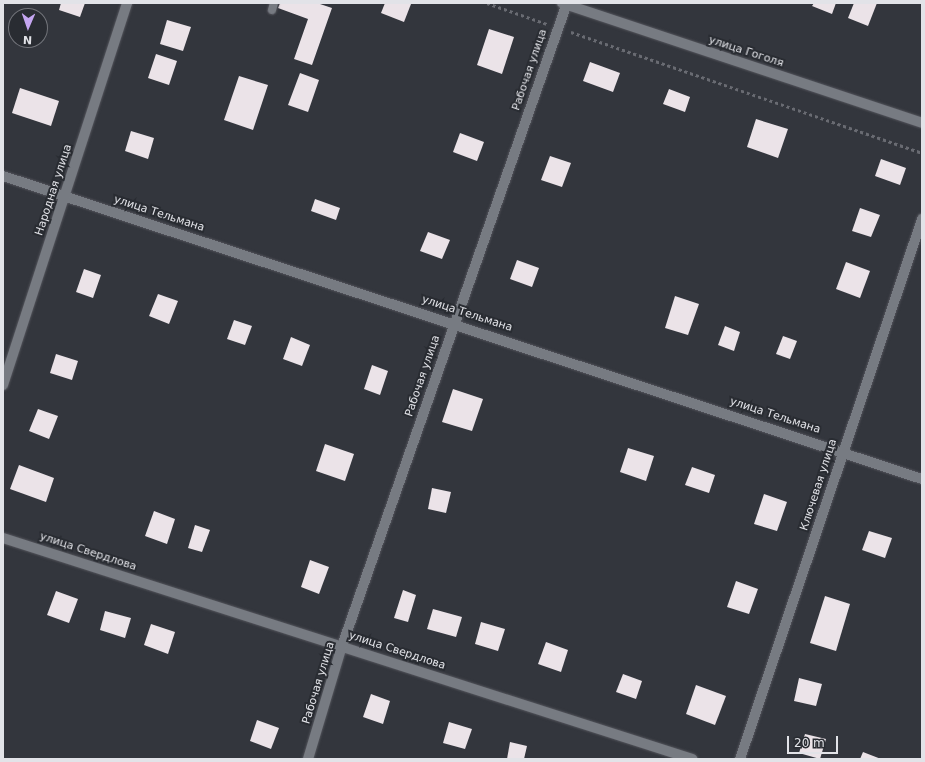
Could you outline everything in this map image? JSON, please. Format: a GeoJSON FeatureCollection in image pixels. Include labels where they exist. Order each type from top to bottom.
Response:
{"type":"FeatureCollection","features":[{"type":"Feature","properties":{"kind":"street","name":"Народная улица"},"geometry":{"type":"LineString","coordinates":[[3,385],[127,3]]}},
{"type":"Feature","properties":{"kind":"street","name":"Рабочая улица"},"geometry":{"type":"LineString","coordinates":[[308,759],[342,646],[565,4]]}},
{"type":"Feature","properties":{"kind":"street","name":"улица Гоголя"},"geometry":{"type":"LineString","coordinates":[[565,4],[922,123]]}},
{"type":"Feature","properties":{"kind":"street","name":"улица Тельмана"},"geometry":{"type":"LineString","coordinates":[[3,176],[455,322],[922,479]]}},
{"type":"Feature","properties":{"kind":"street","name":"Ключевая улица"},"geometry":{"type":"LineString","coordinates":[[740,759],[842,452],[922,219]]}},
{"type":"Feature","properties":{"kind":"street","name":"улица Свердлова"},"geometry":{"type":"LineString","coordinates":[[3,538],[692,759]]}},
{"type":"Feature","properties":{"kind":"path"},"geometry":{"type":"LineString","coordinates":[[487,3],[922,152]]}},
{"type":"Feature","properties":{"kind":"building"},"geometry":{"type":"Polygon","coordinates":[[[61,3],[85,3],[80,17],[59,10],[61,3]]]}},
{"type":"Feature","properties":{"kind":"building"},"geometry":{"type":"Polygon","coordinates":[[[280,3],[317,3],[332,8],[312,65],[294,59],[308,19],[278,8],[280,3]]]}},
{"type":"Feature","properties":{"kind":"building"},"geometry":{"type":"Polygon","coordinates":[[[385,3],[411,4],[404,22],[381,13],[385,3]]]}},
{"type":"Feature","properties":{"kind":"building"},"geometry":{"type":"Polygon","coordinates":[[[814,3],[836,3],[832,14],[812,6],[814,3]]]}},
{"type":"Feature","properties":{"kind":"building"},"geometry":{"type":"Polygon","coordinates":[[[854,3],[877,3],[868,26],[848,18],[854,3]]]}},
{"type":"Feature","properties":{"kind":"building"},"geometry":{"type":"Polygon","coordinates":[[[167,20],[191,27],[183,51],[160,44],[167,20]]]}},
{"type":"Feature","properties":{"kind":"building"},"geometry":{"type":"Polygon","coordinates":[[[489,29],[514,37],[502,74],[477,65],[489,29]]]}},
{"type":"Feature","properties":{"kind":"building"},"geometry":{"type":"Polygon","coordinates":[[[156,54],[177,61],[169,85],[148,78],[156,54]]]}},
{"type":"Feature","properties":{"kind":"building"},"geometry":{"type":"Polygon","coordinates":[[[590,62],[620,73],[613,92],[583,81],[590,62]]]}},
{"type":"Feature","properties":{"kind":"building"},"geometry":{"type":"Polygon","coordinates":[[[300,73],[319,80],[308,112],[288,105],[300,73]]]}},
{"type":"Feature","properties":{"kind":"building"},"geometry":{"type":"Polygon","coordinates":[[[239,76],[268,85],[253,130],[224,120],[239,76]]]}},
{"type":"Feature","properties":{"kind":"building"},"geometry":{"type":"Polygon","coordinates":[[[20,88],[59,101],[51,126],[12,113],[20,88]]]}},
{"type":"Feature","properties":{"kind":"building"},"geometry":{"type":"Polygon","coordinates":[[[669,89],[690,97],[685,112],[663,104],[669,89]]]}},
{"type":"Feature","properties":{"kind":"building"},"geometry":{"type":"Polygon","coordinates":[[[756,119],[788,129],[778,158],[747,147],[756,119]]]}},
{"type":"Feature","properties":{"kind":"building"},"geometry":{"type":"Polygon","coordinates":[[[131,131],[154,138],[148,159],[125,151],[131,131]]]}},
{"type":"Feature","properties":{"kind":"building"},"geometry":{"type":"Polygon","coordinates":[[[460,133],[484,142],[477,161],[453,152],[460,133]]]}},
{"type":"Feature","properties":{"kind":"building"},"geometry":{"type":"Polygon","coordinates":[[[550,156],[571,163],[562,187],[541,180],[550,156]]]}},
{"type":"Feature","properties":{"kind":"building"},"geometry":{"type":"Polygon","coordinates":[[[881,159],[906,168],[900,185],[875,176],[881,159]]]}},
{"type":"Feature","properties":{"kind":"building"},"geometry":{"type":"Polygon","coordinates":[[[315,199],[340,208],[336,220],[311,211],[315,199]]]}},
{"type":"Feature","properties":{"kind":"building"},"geometry":{"type":"Polygon","coordinates":[[[860,208],[880,215],[871,237],[852,231],[860,208]]]}},
{"type":"Feature","properties":{"kind":"building"},"geometry":{"type":"Polygon","coordinates":[[[428,232],[450,240],[442,259],[420,251],[428,232]]]}},
{"type":"Feature","properties":{"kind":"building"},"geometry":{"type":"Polygon","coordinates":[[[517,260],[539,268],[532,287],[510,279],[517,260]]]}},
{"type":"Feature","properties":{"kind":"building"},"geometry":{"type":"Polygon","coordinates":[[[846,262],[870,271],[860,298],[836,289],[846,262]]]}},
{"type":"Feature","properties":{"kind":"building"},"geometry":{"type":"Polygon","coordinates":[[[84,269],[101,275],[93,298],[76,292],[84,269]]]}},
{"type":"Feature","properties":{"kind":"building"},"geometry":{"type":"Polygon","coordinates":[[[158,294],[178,301],[169,324],[149,316],[158,294]]]}},
{"type":"Feature","properties":{"kind":"building"},"geometry":{"type":"Polygon","coordinates":[[[675,296],[699,304],[688,335],[665,328],[675,296]]]}},
{"type":"Feature","properties":{"kind":"building"},"geometry":{"type":"Polygon","coordinates":[[[234,320],[252,326],[245,345],[227,339],[234,320]]]}},
{"type":"Feature","properties":{"kind":"building"},"geometry":{"type":"Polygon","coordinates":[[[725,326],[740,332],[734,351],[718,345],[725,326]]]}},
{"type":"Feature","properties":{"kind":"building"},"geometry":{"type":"Polygon","coordinates":[[[783,336],[797,341],[790,359],[776,354],[783,336]]]}},
{"type":"Feature","properties":{"kind":"building"},"geometry":{"type":"Polygon","coordinates":[[[291,337],[310,345],[302,366],[283,359],[291,337]]]}},
{"type":"Feature","properties":{"kind":"building"},"geometry":{"type":"Polygon","coordinates":[[[56,354],[78,361],[72,380],[50,373],[56,354]]]}},
{"type":"Feature","properties":{"kind":"building"},"geometry":{"type":"Polygon","coordinates":[[[372,365],[388,371],[380,395],[364,389],[372,365]]]}},
{"type":"Feature","properties":{"kind":"building"},"geometry":{"type":"Polygon","coordinates":[[[453,389],[483,399],[472,431],[442,422],[453,389]]]}},
{"type":"Feature","properties":{"kind":"building"},"geometry":{"type":"Polygon","coordinates":[[[38,409],[58,416],[49,439],[29,431],[38,409]]]}},
{"type":"Feature","properties":{"kind":"building"},"geometry":{"type":"Polygon","coordinates":[[[325,444],[354,454],[345,481],[316,471],[325,444]]]}},
{"type":"Feature","properties":{"kind":"building"},"geometry":{"type":"Polygon","coordinates":[[[628,448],[654,456],[646,481],[620,472],[628,448]]]}},
{"type":"Feature","properties":{"kind":"building"},"geometry":{"type":"Polygon","coordinates":[[[19,465],[54,478],[46,502],[10,489],[19,465]]]}},
{"type":"Feature","properties":{"kind":"building"},"geometry":{"type":"Polygon","coordinates":[[[692,467],[715,475],[709,493],[685,485],[692,467]]]}},
{"type":"Feature","properties":{"kind":"building"},"geometry":{"type":"Polygon","coordinates":[[[432,488],[451,492],[446,513],[428,509],[432,488]]]}},
{"type":"Feature","properties":{"kind":"building"},"geometry":{"type":"Polygon","coordinates":[[[764,494],[787,502],[777,531],[754,524],[764,494]]]}},
{"type":"Feature","properties":{"kind":"building"},"geometry":{"type":"Polygon","coordinates":[[[154,511],[175,519],[167,544],[145,536],[154,511]]]}},
{"type":"Feature","properties":{"kind":"building"},"geometry":{"type":"Polygon","coordinates":[[[195,525],[210,530],[202,552],[188,548],[195,525]]]}},
{"type":"Feature","properties":{"kind":"building"},"geometry":{"type":"Polygon","coordinates":[[[869,531],[892,538],[885,558],[862,550],[869,531]]]}},
{"type":"Feature","properties":{"kind":"building"},"geometry":{"type":"Polygon","coordinates":[[[310,560],[329,567],[319,594],[301,587],[310,560]]]}},
{"type":"Feature","properties":{"kind":"building"},"geometry":{"type":"Polygon","coordinates":[[[736,581],[758,589],[749,614],[727,607],[736,581]]]}},
{"type":"Feature","properties":{"kind":"building"},"geometry":{"type":"Polygon","coordinates":[[[403,590],[416,595],[408,622],[394,618],[403,590]]]}},
{"type":"Feature","properties":{"kind":"building"},"geometry":{"type":"Polygon","coordinates":[[[56,591],[78,599],[69,623],[47,615],[56,591]]]}},
{"type":"Feature","properties":{"kind":"building"},"geometry":{"type":"Polygon","coordinates":[[[825,596],[850,604],[836,651],[810,643],[825,596]]]}},
{"type":"Feature","properties":{"kind":"building"},"geometry":{"type":"Polygon","coordinates":[[[433,609],[462,617],[456,637],[427,629],[433,609]]]}},
{"type":"Feature","properties":{"kind":"building"},"geometry":{"type":"Polygon","coordinates":[[[105,611],[131,618],[125,638],[100,630],[105,611]]]}},
{"type":"Feature","properties":{"kind":"building"},"geometry":{"type":"Polygon","coordinates":[[[481,622],[505,629],[498,651],[475,644],[481,622]]]}},
{"type":"Feature","properties":{"kind":"building"},"geometry":{"type":"Polygon","coordinates":[[[151,624],[175,632],[168,654],[144,645],[151,624]]]}},
{"type":"Feature","properties":{"kind":"building"},"geometry":{"type":"Polygon","coordinates":[[[546,642],[568,650],[561,672],[538,664],[546,642]]]}},
{"type":"Feature","properties":{"kind":"building"},"geometry":{"type":"Polygon","coordinates":[[[623,674],[642,681],[636,699],[616,692],[623,674]]]}},
{"type":"Feature","properties":{"kind":"building"},"geometry":{"type":"Polygon","coordinates":[[[799,678],[822,684],[816,706],[794,701],[799,678]]]}},
{"type":"Feature","properties":{"kind":"building"},"geometry":{"type":"Polygon","coordinates":[[[696,685],[726,696],[715,725],[686,714],[696,685]]]}},
{"type":"Feature","properties":{"kind":"building"},"geometry":{"type":"Polygon","coordinates":[[[371,694],[390,701],[383,724],[363,717],[371,694]]]}},
{"type":"Feature","properties":{"kind":"building"},"geometry":{"type":"Polygon","coordinates":[[[257,720],[279,728],[271,749],[250,741],[257,720]]]}},
{"type":"Feature","properties":{"kind":"building"},"geometry":{"type":"Polygon","coordinates":[[[449,722],[472,729],[465,749],[443,743],[449,722]]]}},
{"type":"Feature","properties":{"kind":"building"},"geometry":{"type":"Polygon","coordinates":[[[805,734],[826,739],[820,759],[799,753],[805,734]]]}},
{"type":"Feature","properties":{"kind":"building"},"geometry":{"type":"Polygon","coordinates":[[[510,742],[527,746],[524,759],[507,759],[510,742]]]}},
{"type":"Feature","properties":{"kind":"building"},"geometry":{"type":"Polygon","coordinates":[[[863,752],[881,759],[860,759],[863,752]]]}}]}
